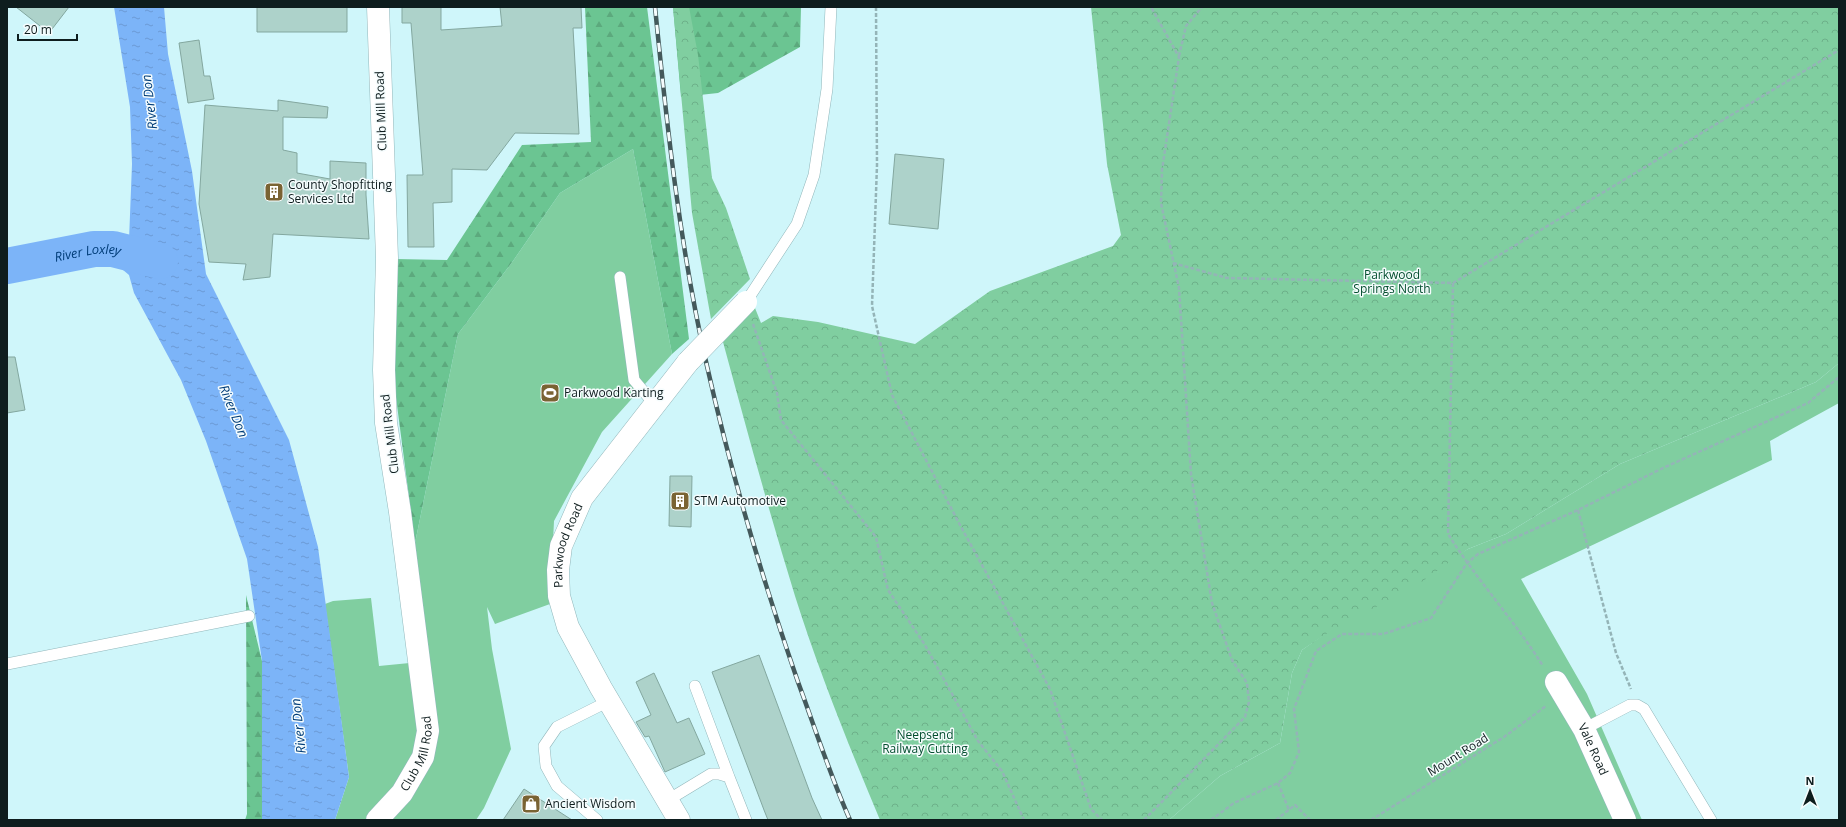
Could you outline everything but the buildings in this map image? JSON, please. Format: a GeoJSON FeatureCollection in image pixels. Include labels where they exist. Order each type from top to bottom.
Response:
{"type":"FeatureCollection","features":[{"type":"Feature","properties":{"kind":"street","name":"Club Mill Road"},"geometry":{"type":"LineString","coordinates":[[377,820],[402,793],[423,757],[428,731],[400,512],[386,423],[384,370],[387,258],[378,7]]}},
{"type":"Feature","properties":{"kind":"street","name":"Parkwood Road"},"geometry":{"type":"LineString","coordinates":[[679,820],[609,701],[568,626],[559,596],[558,570],[561,546],[582,498],[688,362],[746,302]]}},
{"type":"Feature","properties":{"kind":"street","name":"Vale Road"},"geometry":{"type":"LineString","coordinates":[[1556,693],[1584,729],[1625,820]]}},
{"type":"Feature","properties":{"kind":"lane"},"geometry":{"type":"LineString","coordinates":[[746,302],[797,224],[814,175],[827,89],[831,7]]}},
{"type":"Feature","properties":{"kind":"lane"},"geometry":{"type":"LineString","coordinates":[[620,277],[634,380],[655,405]]}},
{"type":"Feature","properties":{"kind":"lane"},"geometry":{"type":"LineString","coordinates":[[7,664],[249,616]]}},
{"type":"Feature","properties":{"kind":"lane"},"geometry":{"type":"LineString","coordinates":[[695,686],[746,820]]}},
{"type":"Feature","properties":{"kind":"lane"},"geometry":{"type":"LineString","coordinates":[[597,820],[557,786],[546,766],[544,746],[557,727],[609,701]]}},
{"type":"Feature","properties":{"kind":"lane"},"geometry":{"type":"LineString","coordinates":[[1584,729],[1630,705],[1637,705],[1644,709],[1711,820]]}},
{"type":"Feature","properties":{"kind":"lane"},"geometry":{"type":"LineString","coordinates":[[668,800],[711,774],[729,776]]}},
{"type":"Feature","properties":{"kind":"path"},"geometry":{"type":"LineString","coordinates":[[876,7],[877,165],[872,306],[892,395],[960,525],[1050,689],[1091,809],[1102,820]]}},
{"type":"Feature","properties":{"kind":"path"},"geometry":{"type":"LineString","coordinates":[[1151,7],[1179,57]]}},
{"type":"Feature","properties":{"kind":"path"},"geometry":{"type":"LineString","coordinates":[[1144,820],[1245,717],[1250,702],[1247,683],[1232,660],[1212,603],[1191,474],[1179,288],[1161,203],[1162,170],[1179,57],[1186,26],[1202,7]]}},
{"type":"Feature","properties":{"kind":"path"},"geometry":{"type":"LineString","coordinates":[[1173,264],[1227,278],[1453,283],[1839,50]]}},
{"type":"Feature","properties":{"kind":"path"},"geometry":{"type":"LineString","coordinates":[[1453,283],[1448,534],[1467,563],[1522,634],[1556,693]]}},
{"type":"Feature","properties":{"kind":"path"},"geometry":{"type":"LineString","coordinates":[[746,302],[777,393],[781,420],[876,537],[888,590],[926,645],[978,741],[1002,771],[1024,820]]}},
{"type":"Feature","properties":{"kind":"path"},"geometry":{"type":"LineString","coordinates":[[1211,820],[1234,803],[1278,783],[1290,772],[1299,752],[1294,709],[1316,651],[1342,634],[1383,634],[1431,618],[1467,563],[1478,554],[1578,510],[1664,468],[1808,403],[1839,377]]}},
{"type":"Feature","properties":{"kind":"path"},"geometry":{"type":"LineString","coordinates":[[1578,510],[1616,653],[1637,705]]}},
{"type":"Feature","properties":{"kind":"path","name":"Mount Road"},"geometry":{"type":"LineString","coordinates":[[1371,820],[1504,737],[1556,693]]}},
{"type":"Feature","properties":{"kind":"path"},"geometry":{"type":"LineString","coordinates":[[1278,783],[1289,810]]}},
{"type":"Feature","properties":{"kind":"path"},"geometry":{"type":"LineString","coordinates":[[1276,820],[1295,805],[1310,820]]}},
{"type":"Feature","properties":{"kind":"green space"},"geometry":{"type":"Polygon","coordinates":[[[585,7],[647,7],[689,339],[672,354],[633,149],[560,193],[513,261],[458,334],[415,543],[392,367],[395,259],[447,260],[522,145],[591,142],[585,7]]]}},
{"type":"Feature","properties":{"kind":"green space"},"geometry":{"type":"Polygon","coordinates":[[[673,7],[801,7],[800,47],[718,93],[681,97],[673,7]]]}},
{"type":"Feature","properties":{"kind":"green space"},"geometry":{"type":"Polygon","coordinates":[[[673,7],[689,7],[698,55],[712,178],[726,208],[750,279],[711,319],[692,213],[673,7]]]}},
{"type":"Feature","properties":{"kind":"green space","name":"Parkwood Springs North"},"geometry":{"type":"Polygon","coordinates":[[[1091,7],[1839,7],[1839,363],[1816,382],[1620,464],[1506,534],[1468,549],[1416,586],[1332,630],[1302,650],[1292,673],[1280,743],[1220,776],[1169,820],[880,820],[835,709],[804,624],[785,564],[723,342],[755,308],[761,323],[773,316],[818,322],[915,344],[990,291],[1113,246],[1121,235],[1107,164],[1091,7]]]}},
{"type":"Feature","properties":{"kind":"green space"},"geometry":{"type":"Polygon","coordinates":[[[633,149],[672,354],[602,432],[554,521],[550,604],[495,624],[487,607],[492,649],[511,749],[484,808],[476,820],[335,820],[349,777],[325,604],[333,601],[371,598],[379,666],[430,661],[415,543],[458,334],[513,261],[560,193],[633,149]]]}},
{"type":"Feature","properties":{"kind":"green space"},"geometry":{"type":"Polygon","coordinates":[[[1839,363],[1839,403],[1770,441],[1772,460],[1521,579],[1587,694],[1642,820],[1169,820],[1220,776],[1280,743],[1292,673],[1302,650],[1332,629],[1468,549],[1506,534],[1620,464],[1816,382],[1839,363]]]}},
{"type":"Feature","properties":{"kind":"green space"},"geometry":{"type":"Polygon","coordinates":[[[246,595],[262,661],[262,820],[245,820],[247,814],[246,595]]]}},
{"type":"Feature","properties":{"kind":"water","name":"River Don"},"geometry":{"type":"Polygon","coordinates":[[[114,7],[164,7],[168,54],[192,171],[206,274],[289,440],[318,547],[349,777],[335,820],[262,820],[262,661],[247,559],[206,441],[181,380],[134,293],[129,275],[116,264],[113,240],[129,240],[132,164],[130,107],[114,7]]]}},
{"type":"Feature","properties":{"kind":"waterway","name":"River Loxley"},"geometry":{"type":"LineString","coordinates":[[7,266],[94,249],[113,249],[160,261]]}},
{"type":"Feature","properties":{"kind":"railway"},"geometry":{"type":"LineString","coordinates":[[655,7],[675,187],[689,277],[716,406],[748,525],[772,604],[798,682],[850,820]]}},
{"type":"Feature","properties":{"kind":"place","name":"County Shopfitting Services Ltd"},"geometry":{"type":"Point","coordinates":[274,192]}},
{"type":"Feature","properties":{"kind":"place","name":"Parkwood Karting"},"geometry":{"type":"Point","coordinates":[550,393]}},
{"type":"Feature","properties":{"kind":"place","name":"STM Automotive"},"geometry":{"type":"Point","coordinates":[680,501]}},
{"type":"Feature","properties":{"kind":"place","name":"Ancient Wisdom"},"geometry":{"type":"Point","coordinates":[531,804]}},
{"type":"Feature","properties":{"kind":"park label","name":"Neepsend Railway Cutting"},"geometry":{"type":"Point","coordinates":[925,742]}}]}
